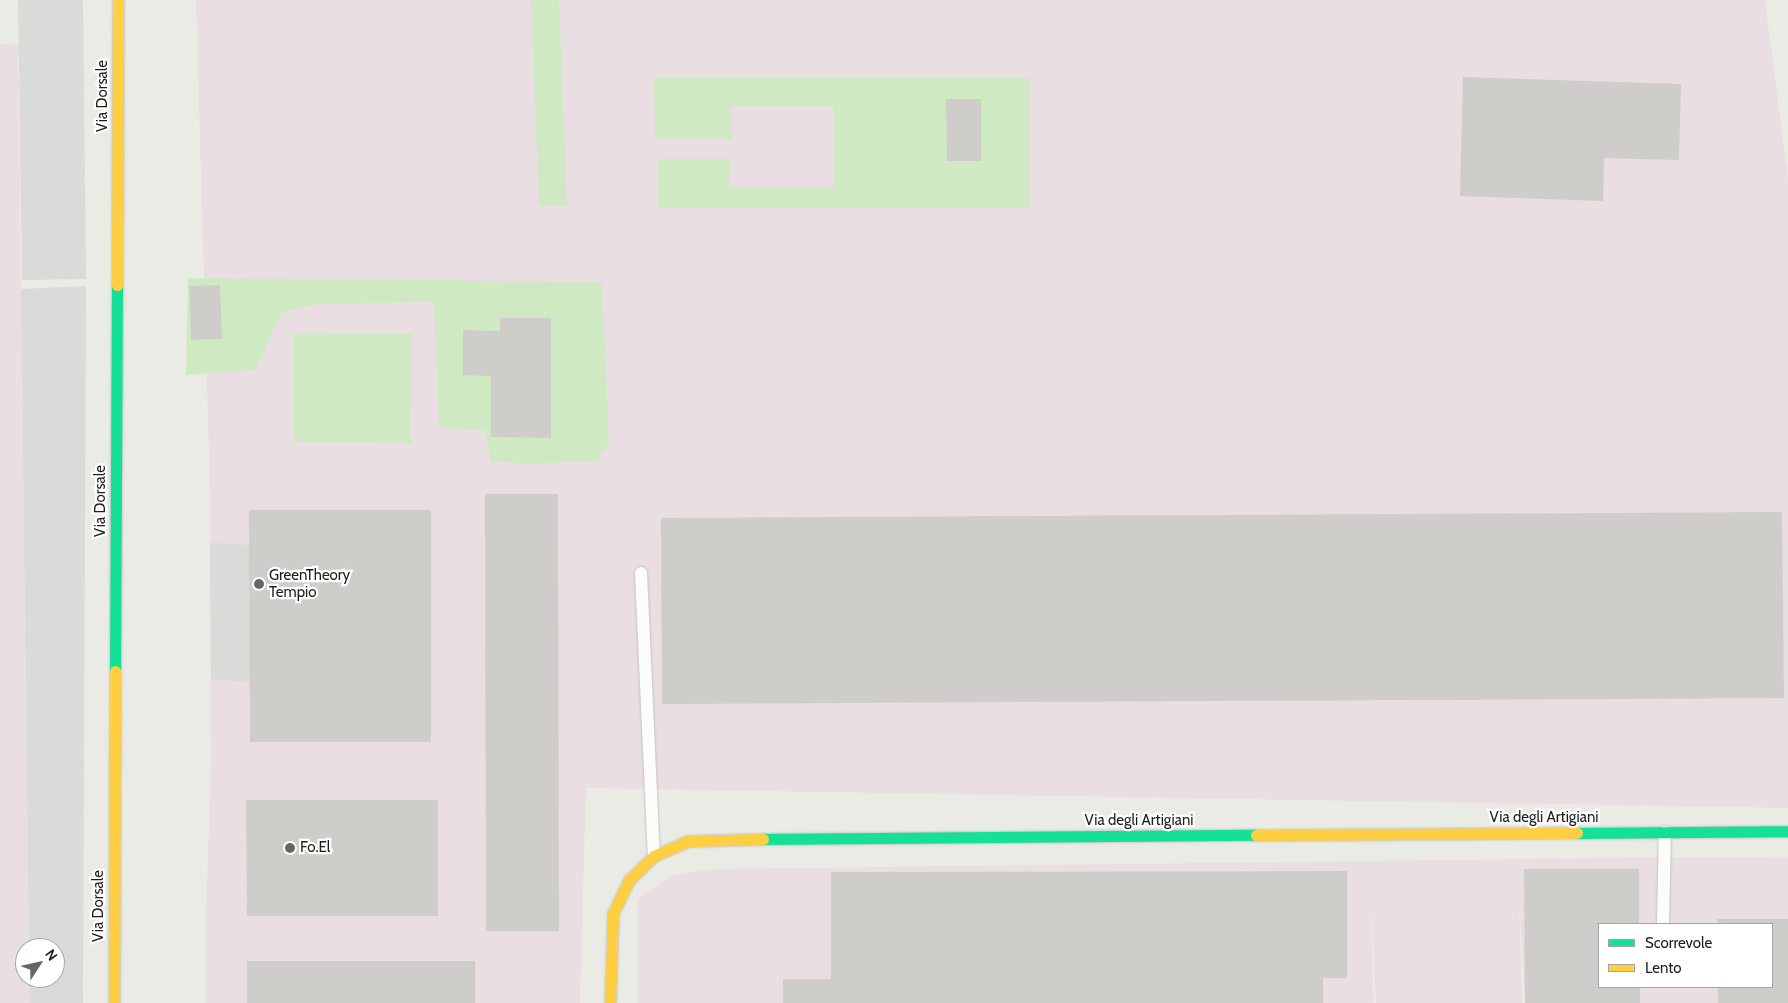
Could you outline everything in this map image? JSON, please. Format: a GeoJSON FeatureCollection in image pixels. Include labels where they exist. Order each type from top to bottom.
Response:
{"type":"FeatureCollection","features":[{"type":"Feature","properties":{"kind":"street","name":"Via Dorsale"},"geometry":{"type":"LineString","coordinates":[[114,1003],[118,0]]}},
{"type":"Feature","properties":{"kind":"street","name":"Via degli Artigiani"},"geometry":{"type":"LineString","coordinates":[[610,1003],[610,948],[613,913],[629,880],[654,856],[687,841],[722,838],[1788,831]]}},
{"type":"Feature","properties":{"kind":"lane"},"geometry":{"type":"LineString","coordinates":[[641,573],[654,856]]}},
{"type":"Feature","properties":{"kind":"lane"},"geometry":{"type":"LineString","coordinates":[[1663,923],[1665,832]]}},
{"type":"Feature","properties":{"kind":"shaded area"},"geometry":{"type":"Polygon","coordinates":[[[18,0],[83,0],[86,279],[22,280],[18,0]]]}},
{"type":"Feature","properties":{"kind":"shaded area"},"geometry":{"type":"Polygon","coordinates":[[[196,0],[1765,0],[1788,180],[1788,808],[586,788],[580,1003],[206,1003],[205,938],[211,768],[210,491],[196,0]]]}},
{"type":"Feature","properties":{"kind":"shaded area"},"geometry":{"type":"Polygon","coordinates":[[[0,44],[18,45],[29,938],[15,938],[15,988],[29,988],[30,1003],[0,1003],[0,44]]]}},
{"type":"Feature","properties":{"kind":"shaded area"},"geometry":{"type":"Polygon","coordinates":[[[86,286],[83,1003],[30,1003],[29,988],[65,988],[65,938],[29,938],[21,289],[86,286]]]}},
{"type":"Feature","properties":{"kind":"shaded area"},"geometry":{"type":"Polygon","coordinates":[[[210,543],[250,545],[250,682],[211,679],[210,543]]]}},
{"type":"Feature","properties":{"kind":"shaded area"},"geometry":{"type":"Polygon","coordinates":[[[1697,857],[1788,858],[1788,1003],[1525,1003],[1519,897],[1522,1003],[1376,1003],[1371,894],[1373,1003],[638,1003],[638,899],[670,876],[713,869],[1697,857]]]}},
{"type":"Feature","properties":{"kind":"green space"},"geometry":{"type":"Polygon","coordinates":[[[531,0],[559,0],[567,206],[539,206],[531,0]]]}},
{"type":"Feature","properties":{"kind":"green space"},"geometry":{"type":"Polygon","coordinates":[[[654,78],[1029,78],[1029,208],[658,208],[658,159],[729,159],[729,188],[833,187],[833,106],[732,106],[732,139],[655,139],[654,78]],[[946,99],[947,161],[981,161],[981,99],[946,99]]]}},
{"type":"Feature","properties":{"kind":"green space"},"geometry":{"type":"Polygon","coordinates":[[[188,278],[602,282],[609,441],[598,461],[526,464],[490,461],[486,431],[439,427],[434,302],[316,304],[281,313],[256,370],[186,375],[188,278]],[[220,285],[189,286],[191,340],[222,339],[220,285]],[[500,318],[500,331],[463,331],[491,376],[491,437],[551,438],[551,318],[500,318]]]}},
{"type":"Feature","properties":{"kind":"green space"},"geometry":{"type":"Polygon","coordinates":[[[294,333],[412,334],[411,443],[293,442],[294,333]]]}},
{"type":"Feature","properties":{"kind":"building"},"geometry":{"type":"Polygon","coordinates":[[[1463,77],[1681,84],[1679,160],[1604,158],[1603,201],[1460,196],[1463,77]]]}},
{"type":"Feature","properties":{"kind":"building"},"geometry":{"type":"Polygon","coordinates":[[[946,99],[981,99],[981,161],[947,161],[946,99]]]}},
{"type":"Feature","properties":{"kind":"building"},"geometry":{"type":"Polygon","coordinates":[[[220,285],[222,339],[191,340],[189,286],[220,285]]]}},
{"type":"Feature","properties":{"kind":"building"},"geometry":{"type":"Polygon","coordinates":[[[500,318],[551,318],[551,438],[491,437],[491,376],[463,375],[463,330],[500,331],[500,318]]]}},
{"type":"Feature","properties":{"kind":"building"},"geometry":{"type":"Polygon","coordinates":[[[485,494],[558,494],[559,931],[486,931],[485,494]]]}},
{"type":"Feature","properties":{"kind":"building"},"geometry":{"type":"Polygon","coordinates":[[[249,510],[431,510],[431,742],[250,742],[249,510]]]}},
{"type":"Feature","properties":{"kind":"building"},"geometry":{"type":"Polygon","coordinates":[[[1782,512],[1784,698],[662,704],[661,518],[1782,512]]]}},
{"type":"Feature","properties":{"kind":"building"},"geometry":{"type":"Polygon","coordinates":[[[246,800],[438,800],[438,916],[247,916],[246,800]]]}},
{"type":"Feature","properties":{"kind":"building"},"geometry":{"type":"Polygon","coordinates":[[[1524,869],[1639,869],[1639,923],[1598,923],[1598,988],[1640,988],[1640,1003],[1525,1003],[1524,869]]]}},
{"type":"Feature","properties":{"kind":"building"},"geometry":{"type":"Polygon","coordinates":[[[1347,871],[1347,978],[1323,978],[1323,1003],[783,1003],[783,979],[831,979],[831,872],[1347,871]]]}},
{"type":"Feature","properties":{"kind":"building"},"geometry":{"type":"Polygon","coordinates":[[[1717,919],[1788,919],[1788,1003],[1718,1003],[1718,988],[1773,988],[1773,923],[1717,923],[1717,919]]]}},
{"type":"Feature","properties":{"kind":"building"},"geometry":{"type":"Polygon","coordinates":[[[247,961],[475,961],[475,1003],[247,1003],[247,961]]]}},
{"type":"Feature","properties":{"kind":"traffic: fast"},"geometry":{"type":"LineString","coordinates":[[115,671],[117,285]]}},
{"type":"Feature","properties":{"kind":"traffic: fast"},"geometry":{"type":"LineString","coordinates":[[1577,833],[1788,831]]}},
{"type":"Feature","properties":{"kind":"traffic: fast"},"geometry":{"type":"LineString","coordinates":[[763,839],[1256,835]]}},
{"type":"Feature","properties":{"kind":"traffic: slow"},"geometry":{"type":"LineString","coordinates":[[117,285],[118,0]]}},
{"type":"Feature","properties":{"kind":"traffic: slow"},"geometry":{"type":"LineString","coordinates":[[114,1003],[115,671]]}},
{"type":"Feature","properties":{"kind":"traffic: slow"},"geometry":{"type":"LineString","coordinates":[[1256,835],[1577,833]]}},
{"type":"Feature","properties":{"kind":"traffic: slow"},"geometry":{"type":"LineString","coordinates":[[610,1003],[613,913],[629,880],[654,856],[687,841],[763,839]]}},
{"type":"Feature","properties":{"kind":"place","name":"GreenTheory Tempio"},"geometry":{"type":"Point","coordinates":[259,584]}},
{"type":"Feature","properties":{"kind":"place","name":"Fo.El"},"geometry":{"type":"Point","coordinates":[290,848]}}]}
